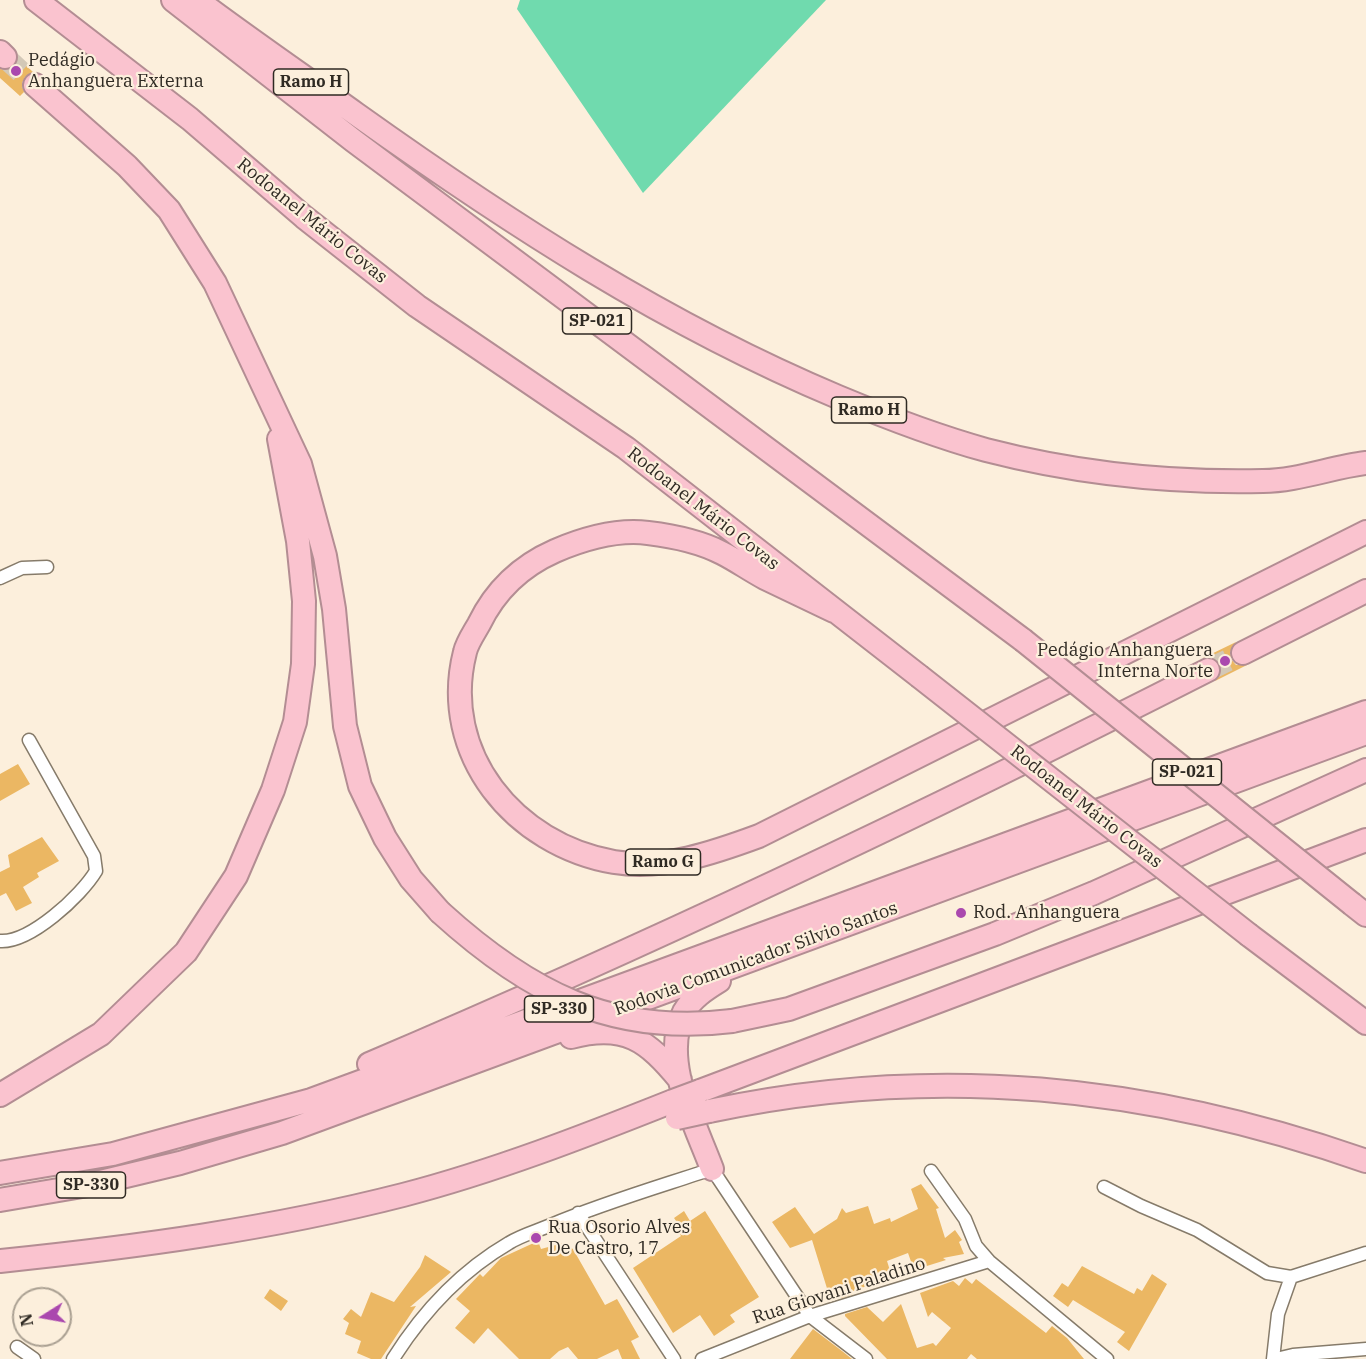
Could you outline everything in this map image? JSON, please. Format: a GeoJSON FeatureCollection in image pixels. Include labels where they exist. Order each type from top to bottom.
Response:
{"type":"FeatureCollection","features":[{"type":"Feature","properties":{"kind":"highway","name":"Rodoanel Mário Covas"},"geometry":{"type":"LineString","coordinates":[[36,0],[190,119],[304,217],[417,306],[626,448],[1249,935],[1366,1023]]}},
{"type":"Feature","properties":{"kind":"highway","name":"SP-021"},"geometry":{"type":"LineString","coordinates":[[173,0],[354,141],[1023,640],[1359,909]]}},
{"type":"Feature","properties":{"kind":"highway","name":"Ramo H"},"geometry":{"type":"LineString","coordinates":[[197,0],[426,164],[547,244],[686,327],[790,377],[886,417],[986,450],[1085,469],[1185,480],[1268,481],[1366,463]]}},
{"type":"Feature","properties":{"kind":"highway"},"geometry":{"type":"LineString","coordinates":[[35,85],[127,166],[169,210],[215,283],[300,464],[325,556],[334,609],[345,726],[360,786],[385,838],[411,879],[440,912],[474,942],[525,979],[577,1004],[628,1019],[667,1026],[732,1021],[789,1009],[995,934],[1094,894],[1366,770]]}},
{"type":"Feature","properties":{"kind":"highway"},"geometry":{"type":"LineString","coordinates":[[0,1095],[101,1034],[186,952],[236,876],[273,790],[295,722],[303,664],[304,601],[298,541],[273,405]]}},
{"type":"Feature","properties":{"kind":"highway","name":"Ramo G"},"geometry":{"type":"LineString","coordinates":[[834,611],[762,576],[720,552],[688,540],[645,532],[615,534],[576,542],[540,557],[517,574],[490,602],[465,650],[459,687],[462,721],[472,759],[488,786],[510,809],[543,835],[582,855],[626,862],[657,862],[705,856],[759,836],[1366,532]]}},
{"type":"Feature","properties":{"kind":"highway"},"geometry":{"type":"LineString","coordinates":[[1242,653],[1366,591]]}},
{"type":"Feature","properties":{"kind":"highway"},"geometry":{"type":"LineString","coordinates":[[223,1125],[616,957],[1056,747],[1208,670]]}},
{"type":"Feature","properties":{"kind":"highway","name":"Rodovia Comunicador Silvio Santos"},"geometry":{"type":"LineString","coordinates":[[0,1173],[112,1154],[311,1100],[1366,712]]}},
{"type":"Feature","properties":{"kind":"highway","name":"Rodovia Comunicador Silvio Santos"},"geometry":{"type":"LineString","coordinates":[[0,1200],[88,1185],[191,1160],[282,1133],[1366,733]]}},
{"type":"Feature","properties":{"kind":"highway"},"geometry":{"type":"LineString","coordinates":[[0,1260],[149,1245],[255,1227],[404,1194],[704,1101],[1366,840]]}},
{"type":"Feature","properties":{"kind":"highway"},"geometry":{"type":"LineString","coordinates":[[712,1169],[680,1080],[675,1041],[685,1010],[705,990],[750,961]]}},
{"type":"Feature","properties":{"kind":"highway"},"geometry":{"type":"LineString","coordinates":[[499,1054],[585,1033],[612,1033],[637,1038],[656,1052],[680,1080]]}},
{"type":"Feature","properties":{"kind":"highway"},"geometry":{"type":"LineString","coordinates":[[704,1101],[768,1099],[847,1088],[910,1086],[1069,1090],[1170,1107],[1256,1126],[1366,1161]]}},
{"type":"Feature","properties":{"kind":"street"},"geometry":{"type":"LineString","coordinates":[[0,578],[22,568],[47,567]]}},
{"type":"Feature","properties":{"kind":"street"},"geometry":{"type":"LineString","coordinates":[[0,941],[20,938],[40,927],[87,886],[96,871],[94,856],[29,740]]}},
{"type":"Feature","properties":{"kind":"street"},"geometry":{"type":"LineString","coordinates":[[393,1359],[410,1331],[430,1309],[477,1265],[510,1242],[578,1214],[712,1169],[810,1316],[866,1359]]}},
{"type":"Feature","properties":{"kind":"street"},"geometry":{"type":"LineString","coordinates":[[931,1171],[965,1219],[976,1246],[989,1262],[1107,1359]]}},
{"type":"Feature","properties":{"kind":"street"},"geometry":{"type":"LineString","coordinates":[[1104,1187],[1197,1230],[1267,1273],[1291,1277],[1366,1253]]}},
{"type":"Feature","properties":{"kind":"street"},"geometry":{"type":"LineString","coordinates":[[578,1214],[674,1359]]}},
{"type":"Feature","properties":{"kind":"street","name":"Rua Giovani Paladino"},"geometry":{"type":"LineString","coordinates":[[702,1359],[810,1316],[989,1262]]}},
{"type":"Feature","properties":{"kind":"street"},"geometry":{"type":"LineString","coordinates":[[1291,1277],[1278,1314],[1274,1359],[1293,1355],[1366,1349]]}},
{"type":"Feature","properties":{"kind":"street"},"geometry":{"type":"LineString","coordinates":[[17,1347],[34,1359]]}},
{"type":"Feature","properties":{"kind":"green space"},"geometry":{"type":"Polygon","coordinates":[[[520,0],[826,0],[643,193],[517,9],[520,0]]]}},
{"type":"Feature","properties":{"kind":"building","name":"Pedágio Anhanguera Externa"},"geometry":{"type":"Polygon","coordinates":[[[18,58],[33,72],[25,77],[22,83],[24,92],[20,96],[0,78],[0,69],[8,70],[14,67],[18,58]]]}},
{"type":"Feature","properties":{"kind":"building"},"geometry":{"type":"Polygon","coordinates":[[[1236,642],[1230,652],[1231,659],[1236,665],[1247,665],[1215,681],[1221,671],[1220,663],[1215,658],[1203,658],[1236,642]]]}},
{"type":"Feature","properties":{"kind":"building"},"geometry":{"type":"Polygon","coordinates":[[[18,764],[30,784],[0,801],[0,774],[18,764]]]}},
{"type":"Feature","properties":{"kind":"building"},"geometry":{"type":"Polygon","coordinates":[[[42,837],[59,861],[37,873],[39,877],[23,887],[32,903],[16,911],[6,893],[0,896],[0,872],[10,867],[8,855],[42,837]]]}},
{"type":"Feature","properties":{"kind":"building"},"geometry":{"type":"Polygon","coordinates":[[[921,1184],[939,1208],[936,1209],[945,1238],[955,1230],[962,1240],[959,1242],[964,1254],[943,1258],[946,1260],[914,1270],[908,1253],[887,1261],[892,1277],[850,1292],[853,1294],[842,1298],[830,1298],[812,1240],[790,1248],[772,1222],[795,1207],[814,1234],[837,1219],[842,1208],[846,1213],[868,1206],[874,1224],[890,1218],[891,1222],[918,1209],[911,1189],[921,1184]]]}},
{"type":"Feature","properties":{"kind":"building"},"geometry":{"type":"Polygon","coordinates":[[[684,1211],[690,1221],[705,1211],[759,1297],[730,1315],[735,1322],[714,1336],[700,1315],[673,1333],[633,1268],[681,1236],[677,1230],[681,1228],[674,1218],[684,1211]]]}},
{"type":"Feature","properties":{"kind":"building"},"geometry":{"type":"Polygon","coordinates":[[[538,1241],[541,1249],[563,1243],[573,1249],[605,1305],[617,1299],[639,1337],[631,1341],[640,1359],[622,1359],[618,1349],[597,1359],[578,1359],[568,1347],[550,1359],[519,1359],[488,1328],[474,1344],[455,1328],[470,1311],[456,1299],[480,1274],[483,1277],[501,1258],[538,1241]]]}},
{"type":"Feature","properties":{"kind":"building"},"geometry":{"type":"Polygon","coordinates":[[[425,1255],[451,1272],[410,1307],[416,1306],[381,1359],[371,1359],[357,1353],[361,1341],[345,1334],[349,1323],[343,1319],[351,1309],[361,1317],[371,1292],[394,1302],[420,1267],[425,1255]]]}},
{"type":"Feature","properties":{"kind":"building"},"geometry":{"type":"Polygon","coordinates":[[[1082,1266],[1134,1294],[1137,1288],[1142,1291],[1152,1274],[1167,1284],[1129,1351],[1117,1342],[1125,1332],[1073,1300],[1068,1307],[1053,1296],[1062,1283],[1068,1287],[1082,1266]]]}},
{"type":"Feature","properties":{"kind":"building"},"geometry":{"type":"Polygon","coordinates":[[[965,1278],[972,1284],[976,1279],[1046,1333],[1052,1326],[1067,1338],[1084,1359],[977,1359],[971,1354],[967,1359],[887,1359],[845,1316],[845,1314],[867,1307],[883,1322],[901,1304],[917,1348],[933,1343],[936,1346],[951,1328],[932,1312],[928,1317],[920,1293],[953,1281],[959,1286],[965,1278]]]}},
{"type":"Feature","properties":{"kind":"building"},"geometry":{"type":"Polygon","coordinates":[[[270,1289],[288,1301],[281,1311],[264,1298],[270,1289]]]}},
{"type":"Feature","properties":{"kind":"building"},"geometry":{"type":"Polygon","coordinates":[[[813,1329],[842,1351],[852,1359],[790,1359],[813,1329]]]}},
{"type":"Feature","properties":{"kind":"tunnel"},"geometry":{"type":"LineString","coordinates":[[5,57],[35,85]]}},
{"type":"Feature","properties":{"kind":"tunnel"},"geometry":{"type":"LineString","coordinates":[[1208,670],[1243,653]]}},
{"type":"Feature","properties":{"kind":"place","name":"Pedágio Anhanguera Externa"},"geometry":{"type":"Point","coordinates":[16,71]}},
{"type":"Feature","properties":{"kind":"place","name":"Pedágio Anhanguera Interna Norte"},"geometry":{"type":"Point","coordinates":[1225,661]}},
{"type":"Feature","properties":{"kind":"place","name":"Rod. Anhanguera"},"geometry":{"type":"Point","coordinates":[961,913]}},
{"type":"Feature","properties":{"kind":"place","name":"Rua Osorio Alves De Castro, 17"},"geometry":{"type":"Point","coordinates":[536,1238]}}]}
